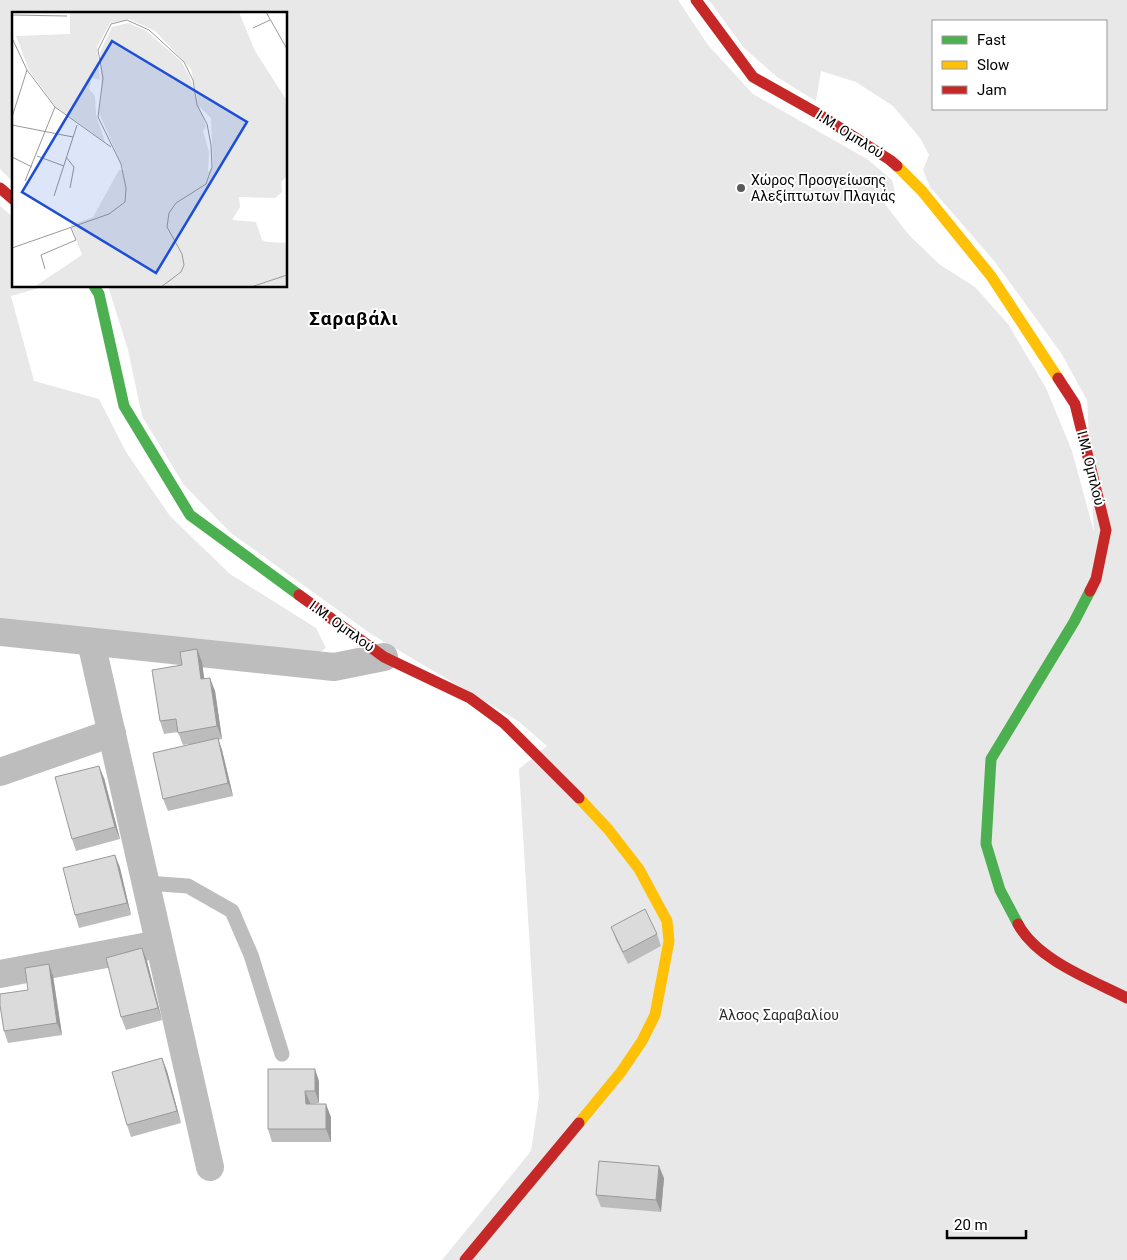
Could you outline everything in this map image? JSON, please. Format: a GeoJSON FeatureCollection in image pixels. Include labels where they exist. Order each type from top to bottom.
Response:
{"type":"FeatureCollection","features":[{"type":"Feature","properties":{"kind":"street","name":"Ι.Μ. Ομπλού"},"geometry":{"type":"LineString","coordinates":[[696,0],[753,77],[817,113],[890,160],[922,191],[991,276],[1076,404],[1106,530],[1096,579],[1074,622],[991,759],[986,844],[1000,890],[1024,935],[1052,959],[1127,998]]}},
{"type":"Feature","properties":{"kind":"street"},"geometry":{"type":"LineString","coordinates":[[0,188],[12,198]]}},
{"type":"Feature","properties":{"kind":"street","name":"Ι.Μ. Ομπλού"},"geometry":{"type":"LineString","coordinates":[[95,288],[99,294],[124,406],[190,515],[384,657]]}},
{"type":"Feature","properties":{"kind":"street","name":"Ι.Μ. Ομπλού"},"geometry":{"type":"LineString","coordinates":[[0,632],[334,666],[384,657]]}},
{"type":"Feature","properties":{"kind":"street"},"geometry":{"type":"LineString","coordinates":[[91,642],[210,1167]]}},
{"type":"Feature","properties":{"kind":"street"},"geometry":{"type":"LineString","coordinates":[[384,657],[470,698],[504,723],[571,790],[625,849],[656,898],[667,921],[669,941],[654,1015],[642,1041],[621,1072],[465,1260]]}},
{"type":"Feature","properties":{"kind":"street"},"geometry":{"type":"LineString","coordinates":[[0,772],[112,733]]}},
{"type":"Feature","properties":{"kind":"street"},"geometry":{"type":"LineString","coordinates":[[0,974],[160,944]]}},
{"type":"Feature","properties":{"kind":"lane"},"geometry":{"type":"LineString","coordinates":[[146,883],[188,886],[232,911],[251,955],[282,1054]]}},
{"type":"Feature","properties":{"kind":"green space","name":"Άλσος Σαραβαλίου"},"geometry":{"type":"Polygon","coordinates":[[[0,0],[678,0],[708,45],[753,94],[867,159],[892,180],[896,196],[884,203],[909,235],[939,264],[975,287],[1008,324],[1046,388],[1072,451],[1094,532],[1087,400],[1061,353],[995,262],[930,187],[923,170],[929,155],[920,138],[893,106],[856,82],[821,71],[816,101],[777,77],[744,48],[709,0],[1127,0],[1127,1260],[442,1260],[531,1151],[539,1097],[519,769],[547,746],[518,721],[371,634],[231,533],[184,485],[142,416],[128,350],[109,288],[288,288],[288,12],[12,12],[12,181],[0,169],[0,0]]]}},
{"type":"Feature","properties":{"kind":"green space"},"geometry":{"type":"Polygon","coordinates":[[[0,206],[12,216],[12,288],[39,288],[11,296],[34,381],[99,399],[126,452],[170,516],[230,574],[316,628],[326,648],[316,655],[0,621],[0,206]]]}},
{"type":"Feature","properties":{"kind":"building"},"geometry":{"type":"Polygon","coordinates":[[[197,649],[201,679],[210,678],[217,726],[178,733],[176,719],[160,721],[152,670],[182,665],[180,652],[197,649]]]}},
{"type":"Feature","properties":{"kind":"building"},"geometry":{"type":"Polygon","coordinates":[[[218,738],[228,783],[163,799],[153,753],[218,738]]]}},
{"type":"Feature","properties":{"kind":"building"},"geometry":{"type":"Polygon","coordinates":[[[99,766],[115,827],[72,839],[55,777],[99,766]]]}},
{"type":"Feature","properties":{"kind":"building"},"geometry":{"type":"Polygon","coordinates":[[[115,855],[127,903],[75,915],[63,868],[115,855]]]}},
{"type":"Feature","properties":{"kind":"building"},"geometry":{"type":"Polygon","coordinates":[[[645,909],[657,934],[623,952],[611,927],[645,909]]]}},
{"type":"Feature","properties":{"kind":"building"},"geometry":{"type":"Polygon","coordinates":[[[142,948],[158,1008],[121,1017],[106,958],[142,948]]]}},
{"type":"Feature","properties":{"kind":"building"},"geometry":{"type":"Polygon","coordinates":[[[49,964],[57,1023],[4,1031],[0,994],[28,990],[25,968],[49,964]]]}},
{"type":"Feature","properties":{"kind":"building"},"geometry":{"type":"Polygon","coordinates":[[[162,1058],[177,1111],[127,1125],[112,1072],[162,1058]]]}},
{"type":"Feature","properties":{"kind":"building"},"geometry":{"type":"Polygon","coordinates":[[[268,1069],[315,1069],[315,1091],[305,1091],[306,1104],[326,1104],[326,1129],[268,1129],[268,1069]]]}},
{"type":"Feature","properties":{"kind":"building"},"geometry":{"type":"Polygon","coordinates":[[[599,1161],[659,1166],[656,1200],[596,1195],[599,1161]]]}},
{"type":"Feature","properties":{"kind":"traffic: fast"},"geometry":{"type":"LineString","coordinates":[[95,288],[99,294],[124,406],[190,515],[299,595]]}},
{"type":"Feature","properties":{"kind":"traffic: fast"},"geometry":{"type":"LineString","coordinates":[[1018,924],[1000,890],[986,844],[991,759],[1074,622],[1090,591]]}},
{"type":"Feature","properties":{"kind":"traffic: slow"},"geometry":{"type":"LineString","coordinates":[[897,166],[922,191],[991,276],[1058,378]]}},
{"type":"Feature","properties":{"kind":"traffic: slow"},"geometry":{"type":"LineString","coordinates":[[579,798],[608,829],[639,869],[667,921],[669,941],[655,1015],[642,1041],[621,1072],[579,1123]]}},
{"type":"Feature","properties":{"kind":"traffic: jam"},"geometry":{"type":"LineString","coordinates":[[696,0],[753,77],[817,113],[897,166]]}},
{"type":"Feature","properties":{"kind":"traffic: jam"},"geometry":{"type":"LineString","coordinates":[[0,188],[12,198]]}},
{"type":"Feature","properties":{"kind":"traffic: jam"},"geometry":{"type":"LineString","coordinates":[[1058,378],[1075,404],[1106,530],[1096,579],[1090,591]]}},
{"type":"Feature","properties":{"kind":"traffic: jam"},"geometry":{"type":"LineString","coordinates":[[299,595],[384,657],[470,698],[504,723],[579,798]]}},
{"type":"Feature","properties":{"kind":"traffic: jam"},"geometry":{"type":"LineString","coordinates":[[1018,924],[1038,948],[1066,968],[1127,998]]}},
{"type":"Feature","properties":{"kind":"traffic: jam"},"geometry":{"type":"LineString","coordinates":[[465,1260],[579,1123]]}},
{"type":"Feature","properties":{"kind":"place","name":"Χώρος Προσγείωσης Αλεξίπτωτων Πλαγιάς"},"geometry":{"type":"Point","coordinates":[741,188]}},
{"type":"Feature","properties":{"kind":"district","name":"Σαραβάλι"},"geometry":{"type":"Point","coordinates":[354,318]}}]}
